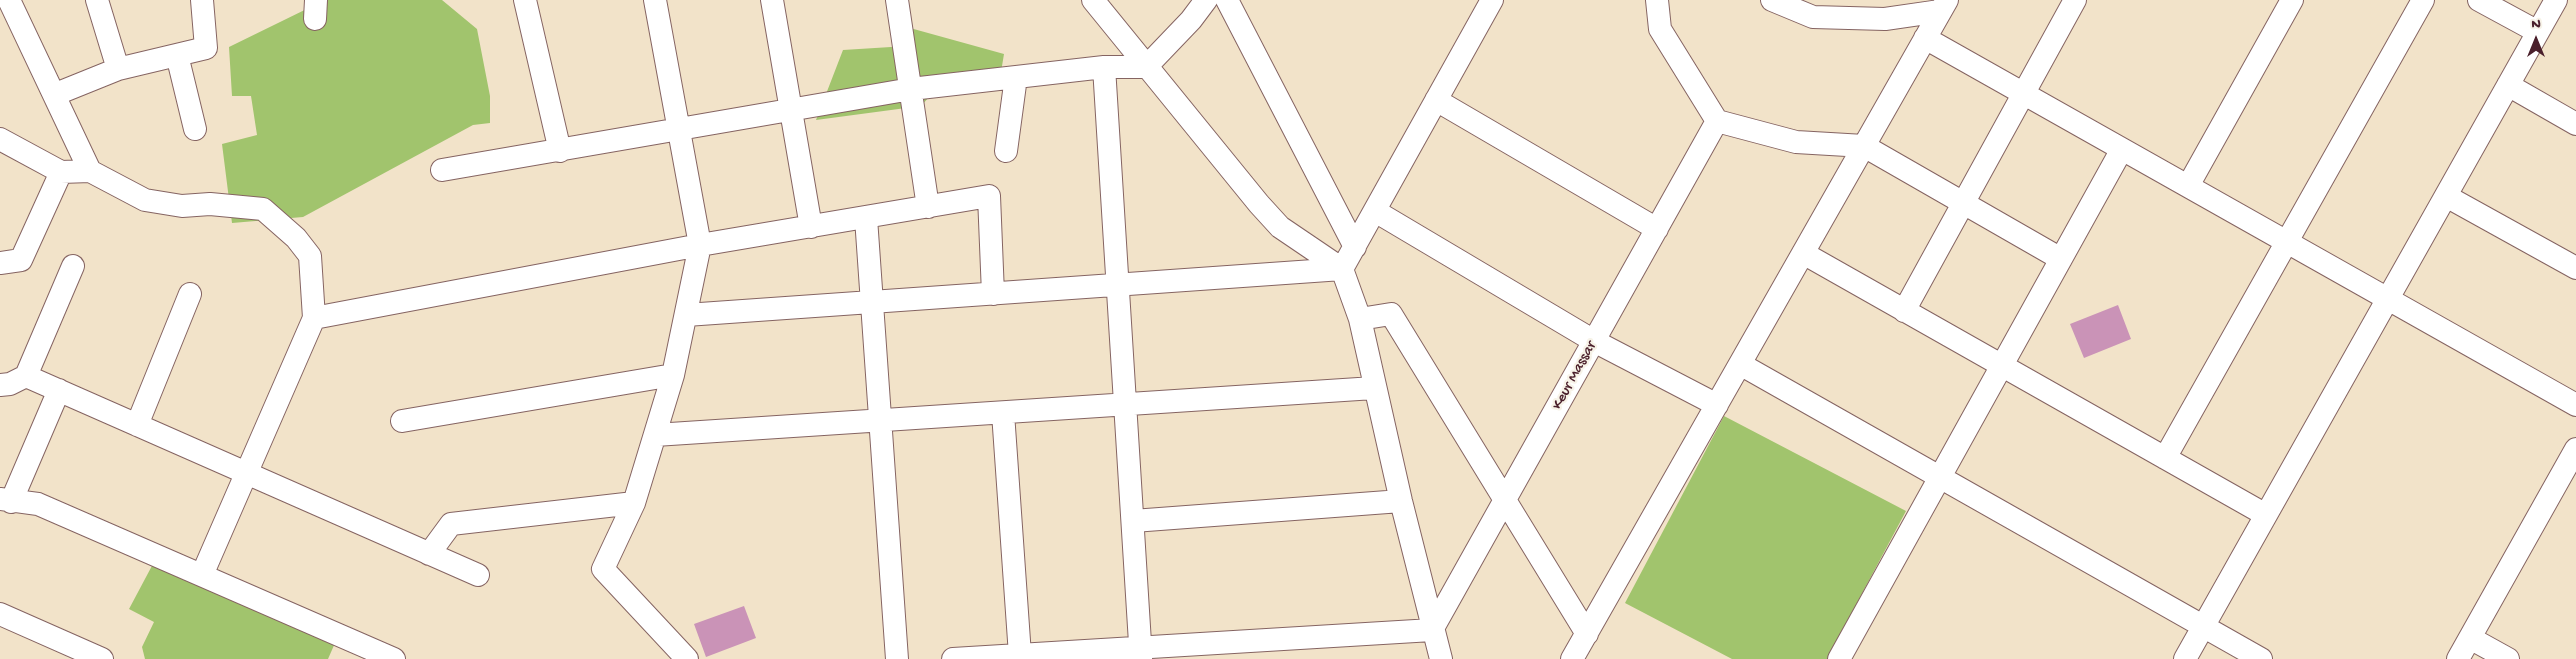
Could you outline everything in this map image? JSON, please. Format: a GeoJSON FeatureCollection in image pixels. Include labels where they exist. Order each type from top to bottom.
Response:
{"type":"FeatureCollection","features":[{"type":"Feature","properties":{"kind":"street"},"geometry":{"type":"LineString","coordinates":[[9,0],[56,94],[90,171]]}},
{"type":"Feature","properties":{"kind":"street"},"geometry":{"type":"LineString","coordinates":[[96,0],[118,69]]}},
{"type":"Feature","properties":{"kind":"street"},"geometry":{"type":"LineString","coordinates":[[56,94],[118,69],[206,48],[202,0]]}},
{"type":"Feature","properties":{"kind":"street"},"geometry":{"type":"LineString","coordinates":[[525,0],[560,151]]}},
{"type":"Feature","properties":{"kind":"street"},"geometry":{"type":"LineString","coordinates":[[656,0],[700,245],[673,375],[655,436],[634,503],[603,569],[687,659]]}},
{"type":"Feature","properties":{"kind":"street"},"geometry":{"type":"LineString","coordinates":[[772,0],[811,227]]}},
{"type":"Feature","properties":{"kind":"street"},"geometry":{"type":"LineString","coordinates":[[897,0],[928,207]]}},
{"type":"Feature","properties":{"kind":"street"},"geometry":{"type":"LineString","coordinates":[[1093,0],[1146,67],[1280,227],[1342,270],[1360,319],[1401,502],[1432,630],[1441,659]]}},
{"type":"Feature","properties":{"kind":"street"},"geometry":{"type":"LineString","coordinates":[[442,170],[911,89],[1104,67],[1146,67],[1192,20],[1206,0]]}},
{"type":"Feature","properties":{"kind":"street"},"geometry":{"type":"LineString","coordinates":[[1227,0],[1355,247]]}},
{"type":"Feature","properties":{"kind":"street"},"geometry":{"type":"LineString","coordinates":[[1342,270],[1492,0]]}},
{"type":"Feature","properties":{"kind":"street"},"geometry":{"type":"LineString","coordinates":[[1657,0],[1660,29],[1717,122],[1796,142],[1864,146],[2061,259]]}},
{"type":"Feature","properties":{"kind":"street"},"geometry":{"type":"LineString","coordinates":[[1772,0],[1813,17],[1885,19],[1944,6]]}},
{"type":"Feature","properties":{"kind":"street"},"geometry":{"type":"LineString","coordinates":[[1904,311],[2074,0]]}},
{"type":"Feature","properties":{"kind":"street"},"geometry":{"type":"LineString","coordinates":[[2188,186],[2292,0]]}},
{"type":"Feature","properties":{"kind":"street"},"geometry":{"type":"LineString","coordinates":[[2165,458],[2423,0]]}},
{"type":"Feature","properties":{"kind":"street"},"geometry":{"type":"LineString","coordinates":[[2480,0],[2538,32]]}},
{"type":"Feature","properties":{"kind":"street"},"geometry":{"type":"LineString","coordinates":[[2185,659],[2556,0]]}},
{"type":"Feature","properties":{"kind":"street"},"geometry":{"type":"LineString","coordinates":[[1572,659],[1944,6]]}},
{"type":"Feature","properties":{"kind":"street"},"geometry":{"type":"LineString","coordinates":[[0,18],[24,29]]}},
{"type":"Feature","properties":{"kind":"street"},"geometry":{"type":"LineString","coordinates":[[1925,38],[2576,405]]}},
{"type":"Feature","properties":{"kind":"street"},"geometry":{"type":"LineString","coordinates":[[177,55],[195,129]]}},
{"type":"Feature","properties":{"kind":"street"},"geometry":{"type":"LineString","coordinates":[[1104,67],[1141,653]]}},
{"type":"Feature","properties":{"kind":"street"},"geometry":{"type":"LineString","coordinates":[[1006,151],[1016,77]]}},
{"type":"Feature","properties":{"kind":"street"},"geometry":{"type":"LineString","coordinates":[[2508,85],[2576,124]]}},
{"type":"Feature","properties":{"kind":"street"},"geometry":{"type":"LineString","coordinates":[[1436,100],[1657,229]]}},
{"type":"Feature","properties":{"kind":"street","name":"Keur Massar"},"geometry":{"type":"LineString","coordinates":[[1432,630],[1717,122]]}},
{"type":"Feature","properties":{"kind":"street"},"geometry":{"type":"LineString","coordinates":[[0,139],[61,172],[90,171],[145,200],[182,206],[210,204],[263,208],[296,238],[310,256],[314,318],[202,575]]}},
{"type":"Feature","properties":{"kind":"street"},"geometry":{"type":"LineString","coordinates":[[1839,659],[2122,149]]}},
{"type":"Feature","properties":{"kind":"street"},"geometry":{"type":"LineString","coordinates":[[0,263],[21,260],[61,172]]}},
{"type":"Feature","properties":{"kind":"street"},"geometry":{"type":"LineString","coordinates":[[314,318],[700,245],[989,196],[994,294]]}},
{"type":"Feature","properties":{"kind":"street"},"geometry":{"type":"LineString","coordinates":[[2446,196],[2576,268]]}},
{"type":"Feature","properties":{"kind":"street"},"geometry":{"type":"LineString","coordinates":[[1375,211],[1594,341],[1716,405]]}},
{"type":"Feature","properties":{"kind":"street"},"geometry":{"type":"LineString","coordinates":[[866,218],[897,659]]}},
{"type":"Feature","properties":{"kind":"street"},"geometry":{"type":"LineString","coordinates":[[1803,254],[2266,515]]}},
{"type":"Feature","properties":{"kind":"street"},"geometry":{"type":"LineString","coordinates":[[0,386],[10,384],[26,376],[73,266]]}},
{"type":"Feature","properties":{"kind":"street"},"geometry":{"type":"LineString","coordinates":[[686,315],[1342,270]]}},
{"type":"Feature","properties":{"kind":"street"},"geometry":{"type":"LineString","coordinates":[[137,425],[190,294]]}},
{"type":"Feature","properties":{"kind":"street"},"geometry":{"type":"LineString","coordinates":[[1360,319],[1391,314],[1587,634]]}},
{"type":"Feature","properties":{"kind":"street"},"geometry":{"type":"LineString","coordinates":[[1740,364],[2261,659]]}},
{"type":"Feature","properties":{"kind":"street"},"geometry":{"type":"LineString","coordinates":[[402,421],[673,375]]}},
{"type":"Feature","properties":{"kind":"street"},"geometry":{"type":"LineString","coordinates":[[26,376],[478,575]]}},
{"type":"Feature","properties":{"kind":"street"},"geometry":{"type":"LineString","coordinates":[[655,436],[1374,388]]}},
{"type":"Feature","properties":{"kind":"street"},"geometry":{"type":"LineString","coordinates":[[59,390],[5,500],[38,504],[202,575],[383,657]]}},
{"type":"Feature","properties":{"kind":"street"},"geometry":{"type":"LineString","coordinates":[[1003,413],[1020,655]]}},
{"type":"Feature","properties":{"kind":"street"},"geometry":{"type":"LineString","coordinates":[[2458,659],[2576,449]]}},
{"type":"Feature","properties":{"kind":"street"},"geometry":{"type":"LineString","coordinates":[[1132,521],[1401,502]]}},
{"type":"Feature","properties":{"kind":"street"},"geometry":{"type":"LineString","coordinates":[[429,554],[450,524],[634,503]]}},
{"type":"Feature","properties":{"kind":"street"},"geometry":{"type":"LineString","coordinates":[[0,614],[102,659]]}},
{"type":"Feature","properties":{"kind":"street"},"geometry":{"type":"LineString","coordinates":[[953,659],[1020,655],[1141,653],[1432,630]]}},
{"type":"Feature","properties":{"kind":"street"},"geometry":{"type":"LineString","coordinates":[[2470,638],[2508,659]]}},
{"type":"Feature","properties":{"kind":"green space"},"geometry":{"type":"Polygon","coordinates":[[[325,0],[442,0],[477,29],[490,96],[490,123],[473,125],[303,217],[232,223],[222,144],[257,135],[251,96],[232,96],[229,47],[325,0]]]}},
{"type":"Feature","properties":{"kind":"green space"},"geometry":{"type":"Polygon","coordinates":[[[910,28],[1004,54],[1000,78],[948,76],[921,106],[816,120],[843,50],[907,46],[910,28]]]}},
{"type":"Feature","properties":{"kind":"green space"},"geometry":{"type":"Polygon","coordinates":[[[1724,416],[1906,511],[1827,659],[1732,659],[1625,603],[1724,416]]]}},
{"type":"Feature","properties":{"kind":"green space"},"geometry":{"type":"Polygon","coordinates":[[[154,562],[335,643],[328,659],[145,659],[142,647],[154,622],[129,609],[154,562]]]}},
{"type":"Feature","properties":{"kind":"building"},"geometry":{"type":"Polygon","coordinates":[[[2118,305],[2131,339],[2084,358],[2070,324],[2118,305]]]}},
{"type":"Feature","properties":{"kind":"building"},"geometry":{"type":"Polygon","coordinates":[[[744,606],[756,638],[706,657],[694,624],[744,606]]]}}]}
